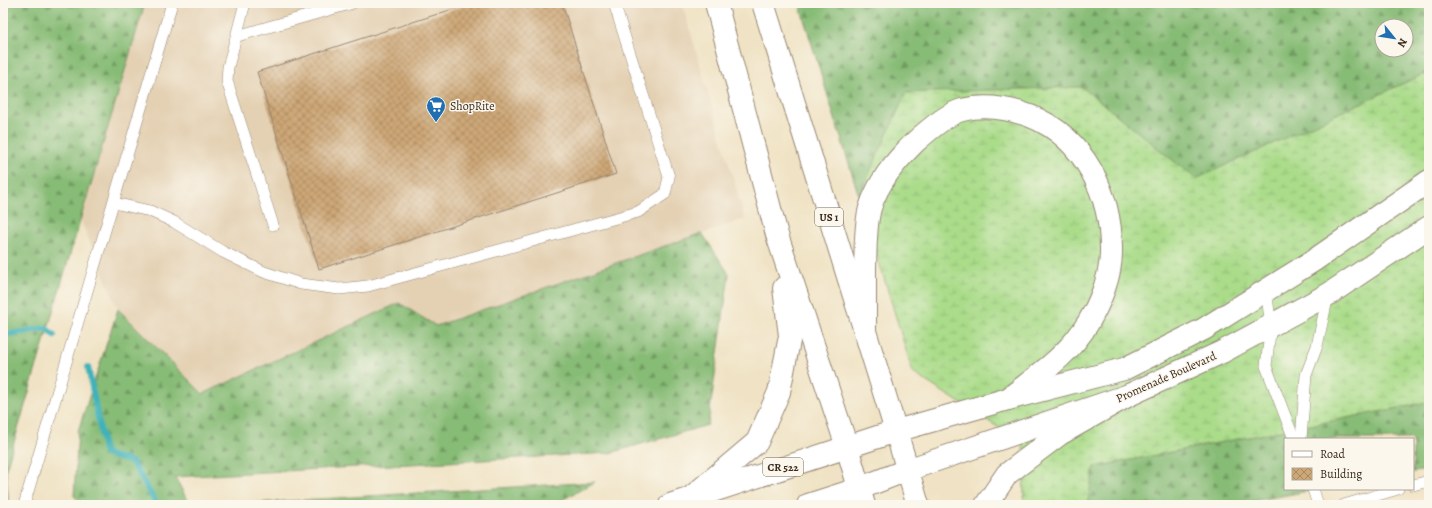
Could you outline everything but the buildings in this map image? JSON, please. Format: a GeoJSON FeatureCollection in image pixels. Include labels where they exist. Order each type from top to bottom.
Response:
{"type":"FeatureCollection","features":[{"type":"Feature","properties":{"kind":"main road"},"geometry":{"type":"LineString","coordinates":[[716,3],[777,235],[847,447],[861,497]]}},
{"type":"Feature","properties":{"kind":"main road","name":"US 1"},"geometry":{"type":"LineString","coordinates":[[763,3],[918,505]]}},
{"type":"Feature","properties":{"kind":"main road"},"geometry":{"type":"LineString","coordinates":[[865,331],[866,235],[870,208],[881,182],[899,158],[940,122],[961,110],[991,107],[1018,112],[1043,122],[1066,137],[1083,157],[1098,182],[1110,227],[1111,253],[1105,283],[1088,324],[1074,343],[1056,361],[1008,398]]}},
{"type":"Feature","properties":{"kind":"main road","name":"Promenade Boulevard"},"geometry":{"type":"LineString","coordinates":[[896,431],[1008,398],[1124,369],[1204,329],[1266,291],[1313,262],[1429,181]]}},
{"type":"Feature","properties":{"kind":"main road","name":"Promenade Boulevard"},"geometry":{"type":"LineString","coordinates":[[808,505],[861,497],[907,470],[1130,396],[1222,352],[1329,294],[1429,226]]}},
{"type":"Feature","properties":{"kind":"main road"},"geometry":{"type":"LineString","coordinates":[[693,496],[757,442],[779,392],[790,336],[777,235]]}},
{"type":"Feature","properties":{"kind":"main road"},"geometry":{"type":"LineString","coordinates":[[986,505],[1007,474],[1060,434],[1130,396]]}},
{"type":"Feature","properties":{"kind":"main road","name":"CR 522"},"geometry":{"type":"LineString","coordinates":[[670,505],[693,496],[896,431]]}},
{"type":"Feature","properties":{"kind":"lane"},"geometry":{"type":"LineString","coordinates":[[24,505],[172,3]]}},
{"type":"Feature","properties":{"kind":"lane"},"geometry":{"type":"LineString","coordinates":[[245,3],[228,67],[227,81],[273,225]]}},
{"type":"Feature","properties":{"kind":"lane"},"geometry":{"type":"LineString","coordinates":[[237,36],[352,3]]}},
{"type":"Feature","properties":{"kind":"lane"},"geometry":{"type":"LineString","coordinates":[[114,203],[150,211],[168,219],[223,252],[264,272],[301,284],[339,289],[368,286],[638,212],[665,194],[668,177],[614,3]]}},
{"type":"Feature","properties":{"kind":"lane"},"geometry":{"type":"LineString","coordinates":[[1266,291],[1272,325],[1266,366],[1294,438]]}},
{"type":"Feature","properties":{"kind":"lane"},"geometry":{"type":"LineString","coordinates":[[1301,438],[1306,375],[1317,346],[1329,294]]}},
{"type":"Feature","properties":{"kind":"lane"},"geometry":{"type":"LineString","coordinates":[[1414,485],[1429,481]]}},
{"type":"Feature","properties":{"kind":"lane"},"geometry":{"type":"LineString","coordinates":[[1313,490],[1318,505]]}},
{"type":"Feature","properties":{"kind":"lane"},"geometry":{"type":"LineString","coordinates":[[1344,505],[1395,490]]}},
{"type":"Feature","properties":{"kind":"shaded area"},"geometry":{"type":"Polygon","coordinates":[[[145,3],[682,3],[745,219],[436,326],[398,303],[203,394],[118,309],[81,221],[145,3]]]}},
{"type":"Feature","properties":{"kind":"green space"},"geometry":{"type":"Polygon","coordinates":[[[3,3],[145,3],[6,469],[9,505],[3,505],[3,3]]]}},
{"type":"Feature","properties":{"kind":"green space"},"geometry":{"type":"Polygon","coordinates":[[[799,3],[1429,3],[1429,74],[1424,74],[1196,179],[1082,87],[906,93],[859,196],[799,3]]]}},
{"type":"Feature","properties":{"kind":"green space"},"geometry":{"type":"Polygon","coordinates":[[[1424,74],[1429,74],[1429,402],[1094,467],[1087,505],[1024,505],[1023,443],[913,373],[859,196],[906,93],[1082,87],[1196,179],[1424,74]]]}},
{"type":"Feature","properties":{"kind":"green space"},"geometry":{"type":"Polygon","coordinates":[[[702,233],[729,274],[708,425],[610,453],[175,477],[190,505],[84,505],[74,496],[78,431],[118,309],[203,394],[399,303],[436,326],[702,233]]]}},
{"type":"Feature","properties":{"kind":"green space"},"geometry":{"type":"Polygon","coordinates":[[[1429,402],[1429,470],[1414,472],[1414,438],[1284,438],[1284,490],[1314,490],[1231,505],[1087,505],[1094,467],[1429,402]]]}},
{"type":"Feature","properties":{"kind":"green space"},"geometry":{"type":"Polygon","coordinates":[[[595,482],[553,505],[222,505],[595,482]]]}},
{"type":"Feature","properties":{"kind":"waterway"},"geometry":{"type":"LineString","coordinates":[[3,335],[46,328],[54,335]]}},
{"type":"Feature","properties":{"kind":"waterway"},"geometry":{"type":"LineString","coordinates":[[88,367],[105,454],[132,462],[157,505]]}},
{"type":"Feature","properties":{"kind":"place","name":"ShopRite"},"geometry":{"type":"Point","coordinates":[436,123]}}]}
